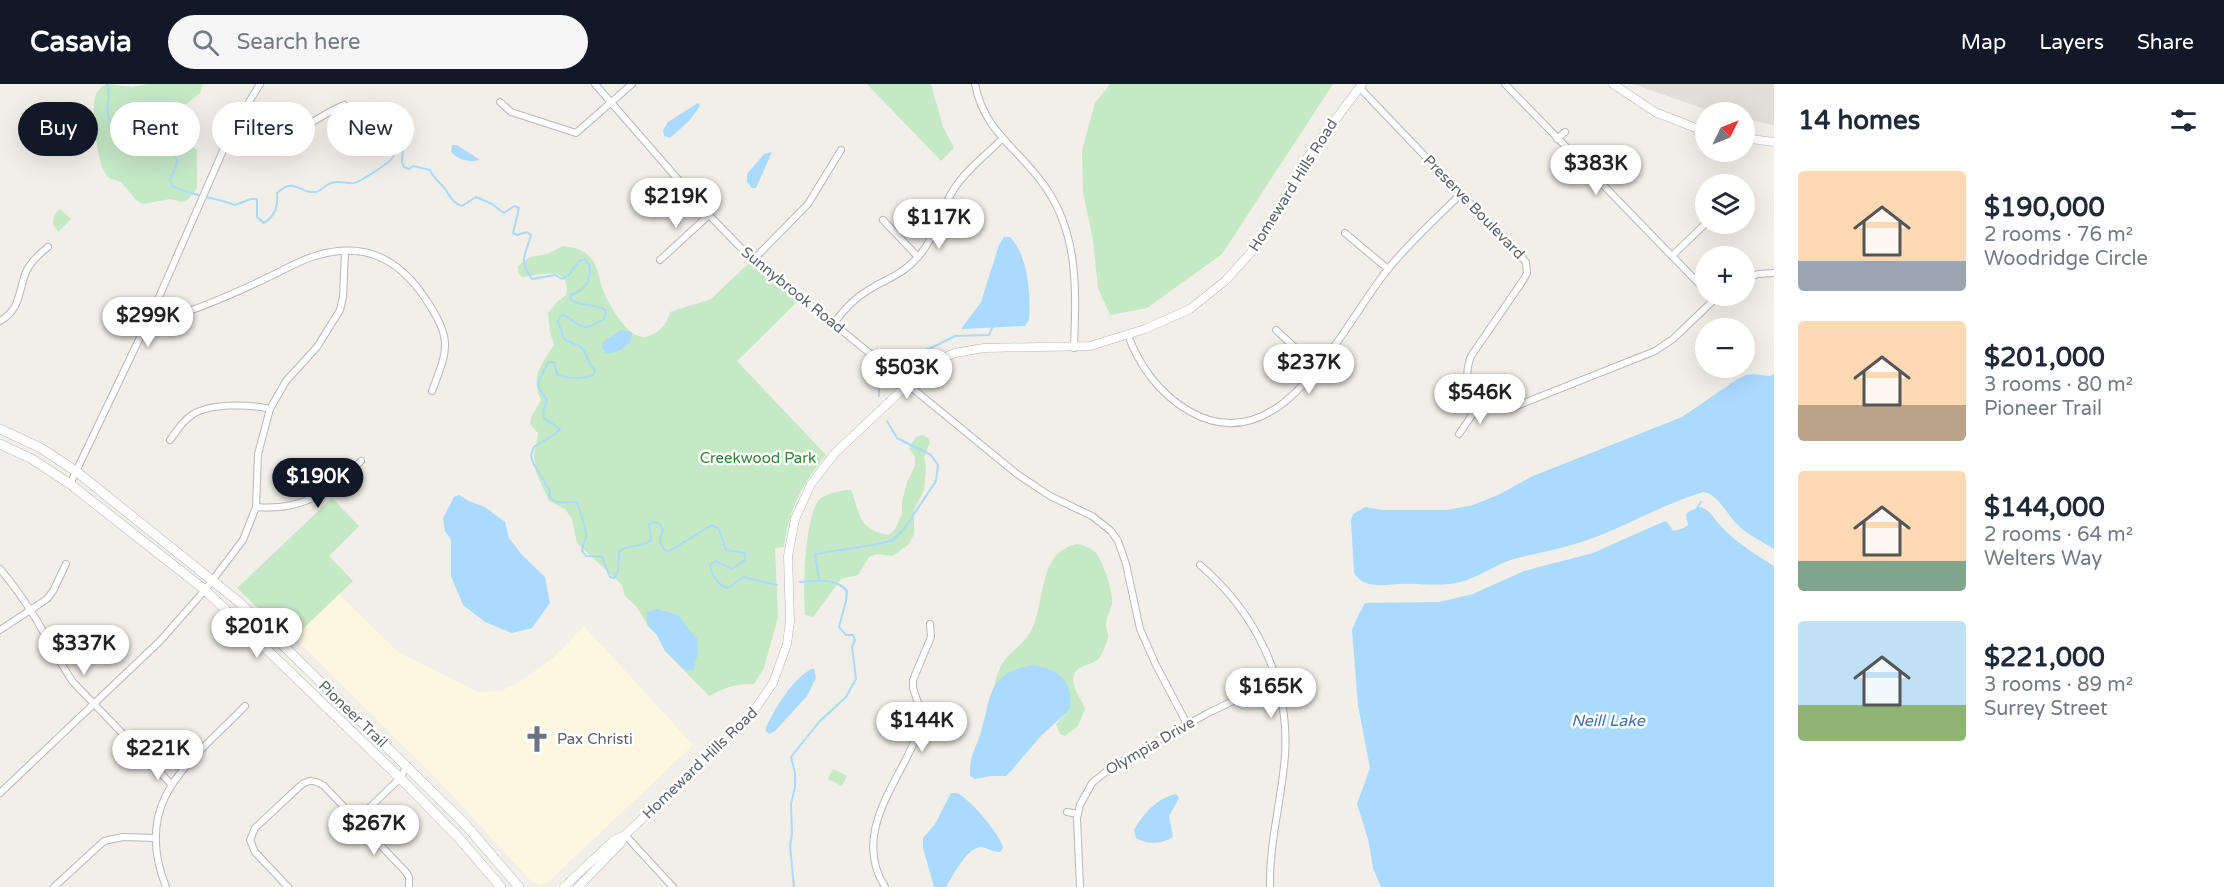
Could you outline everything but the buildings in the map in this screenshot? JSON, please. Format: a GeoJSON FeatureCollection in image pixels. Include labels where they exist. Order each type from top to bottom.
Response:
{"type":"FeatureCollection","features":[{"type":"Feature","properties":{"kind":"main road","name":"Pioneer Trail"},"geometry":{"type":"LineString","coordinates":[[0,429],[41,448],[77,472],[213,579],[464,823],[519,887]]}},
{"type":"Feature","properties":{"kind":"main road","name":"Pioneer Trail"},"geometry":{"type":"LineString","coordinates":[[0,444],[32,459],[70,483],[205,590],[400,778],[501,887]]}},
{"type":"Feature","properties":{"kind":"street"},"geometry":{"type":"LineString","coordinates":[[249,102],[260,84]]}},
{"type":"Feature","properties":{"kind":"street","name":"Sunnybrook Road"},"geometry":{"type":"LineString","coordinates":[[595,84],[729,236],[1033,486],[1092,516],[1111,531],[1123,552],[1140,629],[1187,724]]}},
{"type":"Feature","properties":{"kind":"street"},"geometry":{"type":"LineString","coordinates":[[500,102],[511,112],[576,133],[632,84]]}},
{"type":"Feature","properties":{"kind":"street"},"geometry":{"type":"LineString","coordinates":[[975,84],[982,109],[1002,139],[1046,187],[1064,220],[1073,257],[1074,348]]}},
{"type":"Feature","properties":{"kind":"street"},"geometry":{"type":"LineString","coordinates":[[1506,84],[1695,280]]}},
{"type":"Feature","properties":{"kind":"street"},"geometry":{"type":"LineString","coordinates":[[1613,84],[1655,112],[1695,128]]}},
{"type":"Feature","properties":{"kind":"street","name":"Preserve Boulevard"},"geometry":{"type":"LineString","coordinates":[[1360,86],[1526,262],[1530,274],[1471,356],[1468,364],[1468,381],[1471,390],[1481,402]]}},
{"type":"Feature","properties":{"kind":"street","name":"Homeward Hills Road"},"geometry":{"type":"LineString","coordinates":[[578,887],[620,844],[625,835],[740,726],[766,694],[778,671],[787,644],[790,621],[788,556],[795,519],[811,484],[835,453],[928,366],[955,353],[969,349],[1090,346],[1128,335],[1190,309],[1225,281],[1255,248],[1307,158],[1360,86]]}},
{"type":"Feature","properties":{"kind":"street"},"geometry":{"type":"LineString","coordinates":[[1557,139],[1565,132]]}},
{"type":"Feature","properties":{"kind":"street"},"geometry":{"type":"LineString","coordinates":[[834,323],[857,297],[896,276],[918,257],[930,243],[953,190],[1002,139]]}},
{"type":"Feature","properties":{"kind":"street"},"geometry":{"type":"LineString","coordinates":[[1755,139],[1774,142]]}},
{"type":"Feature","properties":{"kind":"street"},"geometry":{"type":"LineString","coordinates":[[755,258],[808,204],[841,150]]}},
{"type":"Feature","properties":{"kind":"street"},"geometry":{"type":"LineString","coordinates":[[70,483],[156,304],[220,156]]}},
{"type":"Feature","properties":{"kind":"street"},"geometry":{"type":"LineString","coordinates":[[1128,335],[1138,357],[1158,386],[1185,409],[1212,423],[1239,424],[1265,416],[1277,409],[1317,368],[1388,269],[1461,194]]}},
{"type":"Feature","properties":{"kind":"street"},"geometry":{"type":"LineString","coordinates":[[660,260],[709,215]]}},
{"type":"Feature","properties":{"kind":"street"},"geometry":{"type":"LineString","coordinates":[[883,220],[918,257]]}},
{"type":"Feature","properties":{"kind":"street"},"geometry":{"type":"LineString","coordinates":[[1345,233],[1388,269]]}},
{"type":"Feature","properties":{"kind":"street"},"geometry":{"type":"LineString","coordinates":[[1672,256],[1695,234]]}},
{"type":"Feature","properties":{"kind":"street"},"geometry":{"type":"LineString","coordinates":[[0,321],[14,310],[27,270],[37,256],[48,247]]}},
{"type":"Feature","properties":{"kind":"street"},"geometry":{"type":"LineString","coordinates":[[156,304],[174,311],[189,311],[314,256],[345,252],[379,255],[399,267],[418,289],[440,321],[444,331],[446,351],[432,391]]}},
{"type":"Feature","properties":{"kind":"street"},"geometry":{"type":"LineString","coordinates":[[0,793],[160,641],[205,590],[243,540],[255,507],[258,454],[270,409],[286,381],[317,347],[340,310],[343,297],[345,252]]}},
{"type":"Feature","properties":{"kind":"street"},"geometry":{"type":"LineString","coordinates":[[1755,275],[1774,273]]}},
{"type":"Feature","properties":{"kind":"street"},"geometry":{"type":"LineString","coordinates":[[1459,435],[1481,402],[1491,407],[1509,409],[1655,351],[1673,339],[1705,306]]}},
{"type":"Feature","properties":{"kind":"street"},"geometry":{"type":"LineString","coordinates":[[1276,330],[1317,368]]}},
{"type":"Feature","properties":{"kind":"street"},"geometry":{"type":"LineString","coordinates":[[170,440],[187,418],[201,410],[247,405],[270,409]]}},
{"type":"Feature","properties":{"kind":"street"},"geometry":{"type":"LineString","coordinates":[[255,507],[280,508],[302,504],[336,483],[360,461]]}},
{"type":"Feature","properties":{"kind":"street"},"geometry":{"type":"LineString","coordinates":[[0,630],[47,599],[66,564]]}},
{"type":"Feature","properties":{"kind":"street"},"geometry":{"type":"LineString","coordinates":[[1200,565],[1221,583],[1242,609],[1264,646],[1273,666],[1278,688],[1285,727],[1285,753],[1272,844],[1270,887]]}},
{"type":"Feature","properties":{"kind":"street"},"geometry":{"type":"LineString","coordinates":[[0,568],[30,610],[62,668],[93,704],[171,784]]}},
{"type":"Feature","properties":{"kind":"street"},"geometry":{"type":"LineString","coordinates":[[885,887],[874,855],[876,825],[886,796],[921,724],[922,715],[913,688],[913,680],[931,637],[930,624]]}},
{"type":"Feature","properties":{"kind":"street","name":"Olympia Drive"},"geometry":{"type":"LineString","coordinates":[[1080,887],[1076,830],[1078,814],[1085,794],[1092,783],[1101,775],[1187,724],[1231,702],[1278,688]]}},
{"type":"Feature","properties":{"kind":"street"},"geometry":{"type":"LineString","coordinates":[[166,887],[160,873],[156,838],[160,811],[171,784],[191,758],[245,706]]}},
{"type":"Feature","properties":{"kind":"street"},"geometry":{"type":"LineString","coordinates":[[357,820],[400,778],[407,766]]}},
{"type":"Feature","properties":{"kind":"street"},"geometry":{"type":"LineString","coordinates":[[288,887],[251,847],[250,840],[255,828],[300,786],[312,781],[324,786],[405,871],[409,877],[409,887]]}},
{"type":"Feature","properties":{"kind":"street"},"geometry":{"type":"LineString","coordinates":[[1067,812],[1078,814]]}},
{"type":"Feature","properties":{"kind":"street"},"geometry":{"type":"LineString","coordinates":[[625,835],[673,887]]}},
{"type":"Feature","properties":{"kind":"street","name":"Homeward Hills Road"},"geometry":{"type":"LineString","coordinates":[[564,887],[614,840],[625,835]]}},
{"type":"Feature","properties":{"kind":"street"},"geometry":{"type":"LineString","coordinates":[[54,887],[104,841],[123,837],[156,838]]}},
{"type":"Feature","properties":{"kind":"shaded area"},"geometry":{"type":"Polygon","coordinates":[[[1633,84],[1774,84],[1774,125],[1755,121],[1755,102],[1695,102],[1695,106],[1633,84]]]}},
{"type":"Feature","properties":{"kind":"shaded area"},"geometry":{"type":"Polygon","coordinates":[[[339,594],[398,652],[478,692],[501,691],[521,681],[554,657],[584,626],[693,745],[549,881],[541,885],[532,882],[442,784],[294,637],[339,594]]]}},
{"type":"Feature","properties":{"kind":"green space"},"geometry":{"type":"Polygon","coordinates":[[[106,84],[132,87],[148,84],[203,84],[200,93],[189,102],[110,102],[110,156],[197,156],[197,188],[189,199],[182,202],[170,199],[143,204],[137,201],[121,182],[106,175],[98,151],[98,102],[95,102],[99,90],[106,84]]]}},
{"type":"Feature","properties":{"kind":"green space"},"geometry":{"type":"Polygon","coordinates":[[[867,84],[931,84],[943,127],[954,148],[941,161],[867,84]]]}},
{"type":"Feature","properties":{"kind":"green space"},"geometry":{"type":"Polygon","coordinates":[[[1110,84],[1333,84],[1222,254],[1147,308],[1110,315],[1098,288],[1093,240],[1083,192],[1082,150],[1095,103],[1110,84]]]}},
{"type":"Feature","properties":{"kind":"green space"},"geometry":{"type":"Polygon","coordinates":[[[60,209],[71,219],[58,232],[53,224],[54,215],[60,209]]]}},
{"type":"Feature","properties":{"kind":"green space","name":"Creekwood Park"},"geometry":{"type":"Polygon","coordinates":[[[563,246],[580,250],[589,256],[595,264],[603,290],[615,313],[628,329],[642,337],[660,330],[670,312],[711,299],[751,261],[799,300],[737,361],[826,455],[810,476],[798,498],[789,521],[784,547],[775,548],[778,617],[764,668],[754,684],[730,687],[709,696],[665,651],[657,635],[648,626],[637,607],[625,596],[622,585],[577,543],[572,519],[565,509],[549,501],[536,472],[534,456],[538,433],[530,424],[531,417],[541,400],[537,378],[541,365],[554,345],[548,313],[566,295],[567,285],[559,275],[522,277],[518,273],[518,266],[530,257],[547,254],[563,246]]]}},
{"type":"Feature","properties":{"kind":"green space"},"geometry":{"type":"Polygon","coordinates":[[[923,435],[930,442],[924,458],[926,467],[924,490],[914,510],[914,534],[909,544],[893,556],[877,554],[869,557],[858,575],[841,579],[813,617],[805,615],[807,540],[813,511],[818,501],[833,493],[851,490],[859,514],[866,525],[889,535],[895,529],[902,514],[902,502],[907,482],[915,466],[915,457],[909,448],[916,437],[923,435]]]}},
{"type":"Feature","properties":{"kind":"green space"},"geometry":{"type":"Polygon","coordinates":[[[332,498],[359,526],[329,556],[353,581],[291,640],[237,588],[332,498]]]}},
{"type":"Feature","properties":{"kind":"green space"},"geometry":{"type":"Polygon","coordinates":[[[1078,544],[1091,549],[1098,556],[1109,585],[1112,604],[1106,623],[1108,637],[1101,655],[1094,662],[1076,671],[1074,675],[1075,688],[1085,709],[1078,726],[1065,736],[1060,734],[1056,724],[1070,709],[994,686],[1002,664],[1030,633],[1039,608],[1045,580],[1055,557],[1065,549],[1078,544]]]}},
{"type":"Feature","properties":{"kind":"green space"},"geometry":{"type":"Polygon","coordinates":[[[833,769],[847,776],[842,786],[828,779],[833,769]]]}},
{"type":"Feature","properties":{"kind":"water"},"geometry":{"type":"Polygon","coordinates":[[[698,103],[700,105],[698,109],[689,121],[670,138],[664,136],[663,130],[668,122],[698,103]]]}},
{"type":"Feature","properties":{"kind":"water"},"geometry":{"type":"Polygon","coordinates":[[[452,145],[457,145],[480,160],[468,161],[457,157],[451,152],[452,145]]]}},
{"type":"Feature","properties":{"kind":"water"},"geometry":{"type":"Polygon","coordinates":[[[772,152],[756,188],[752,188],[747,182],[747,174],[764,154],[772,152]]]}},
{"type":"Feature","properties":{"kind":"water"},"geometry":{"type":"Polygon","coordinates":[[[1004,237],[1010,237],[1021,254],[1029,287],[1029,320],[1025,326],[961,329],[981,302],[999,245],[1004,237]]]}},
{"type":"Feature","properties":{"kind":"water"},"geometry":{"type":"Polygon","coordinates":[[[621,330],[632,332],[628,345],[616,352],[606,353],[602,348],[603,342],[621,330]]]}},
{"type":"Feature","properties":{"kind":"water"},"geometry":{"type":"Polygon","coordinates":[[[1755,374],[1770,376],[1774,374],[1774,549],[1743,530],[1713,496],[1704,492],[1593,538],[1514,559],[1459,582],[1442,585],[1374,585],[1362,581],[1354,572],[1351,521],[1353,514],[1365,507],[1383,510],[1447,510],[1473,505],[1498,495],[1533,476],[1682,417],[1736,380],[1755,378],[1755,374]]]}},
{"type":"Feature","properties":{"kind":"water"},"geometry":{"type":"Polygon","coordinates":[[[459,495],[485,507],[505,522],[509,538],[522,555],[545,577],[550,603],[532,628],[512,633],[485,622],[463,605],[451,576],[451,540],[445,531],[443,518],[454,497],[459,495]]]}},
{"type":"Feature","properties":{"kind":"water","name":"Neill Lake"},"geometry":{"type":"Polygon","coordinates":[[[1699,507],[1708,511],[1739,542],[1774,566],[1774,887],[1381,887],[1373,868],[1368,839],[1357,804],[1370,768],[1358,705],[1352,630],[1365,603],[1439,602],[1473,594],[1524,571],[1593,553],[1665,521],[1673,531],[1684,528],[1688,525],[1686,515],[1688,512],[1699,507]]]}},
{"type":"Feature","properties":{"kind":"water"},"geometry":{"type":"Polygon","coordinates":[[[657,609],[678,615],[697,639],[698,652],[693,671],[685,670],[665,651],[657,635],[648,626],[646,612],[657,609]]]}},
{"type":"Feature","properties":{"kind":"water"},"geometry":{"type":"Polygon","coordinates":[[[1035,665],[1058,674],[1067,684],[1070,709],[1039,738],[1006,776],[975,779],[970,776],[971,759],[993,689],[1007,674],[1019,668],[1035,665]]]}},
{"type":"Feature","properties":{"kind":"water"},"geometry":{"type":"Polygon","coordinates":[[[814,669],[816,678],[807,696],[775,731],[769,734],[766,727],[779,703],[797,680],[814,669]]]}},
{"type":"Feature","properties":{"kind":"water"},"geometry":{"type":"Polygon","coordinates":[[[951,793],[962,796],[976,809],[991,826],[1003,848],[1000,852],[981,847],[976,848],[961,863],[946,887],[934,887],[923,848],[923,838],[935,824],[951,793]]]}},
{"type":"Feature","properties":{"kind":"water"},"geometry":{"type":"Polygon","coordinates":[[[1176,794],[1179,798],[1169,816],[1173,837],[1155,843],[1136,838],[1134,830],[1146,813],[1163,799],[1176,794]]]}},
{"type":"Feature","properties":{"kind":"waterway"},"geometry":{"type":"LineString","coordinates":[[107,84],[109,94],[107,110],[110,121],[117,130],[134,131],[147,136],[172,152],[177,161],[170,179],[172,186],[235,205],[257,199],[257,217],[264,223],[274,213],[277,193],[283,188],[293,186],[315,192],[334,182],[357,182],[391,160],[398,145],[403,146],[404,167],[409,169],[413,166],[430,170],[456,203],[462,206],[476,197],[492,204],[504,213],[514,206],[519,208],[513,233],[517,235],[527,232],[531,235],[524,262],[532,279],[555,275],[562,279],[569,275],[579,261],[585,259],[589,264],[589,280],[581,290],[571,295],[570,299],[606,311],[604,319],[586,327],[582,327],[564,315],[560,316],[558,322],[564,339],[582,348],[595,370],[594,374],[586,377],[566,377],[557,374],[554,362],[548,362],[539,381],[542,394],[547,400],[543,411],[544,418],[560,429],[534,447],[531,455],[533,463],[550,491],[549,496],[558,502],[576,502],[586,534],[582,551],[586,556],[602,557],[610,577],[614,578],[618,571],[619,552],[651,540],[649,524],[653,522],[660,524],[663,530],[660,541],[666,551],[712,525],[719,529],[726,550],[745,553],[745,560],[732,569],[715,561],[710,565],[713,576],[718,582],[728,588],[743,577],[777,585]]}},
{"type":"Feature","properties":{"kind":"waterway"},"geometry":{"type":"LineString","coordinates":[[897,360],[931,348],[955,336],[989,335],[993,325]]}},
{"type":"Feature","properties":{"kind":"waterway"},"geometry":{"type":"LineString","coordinates":[[879,396],[879,378],[883,371]]}},
{"type":"Feature","properties":{"kind":"waterway"},"geometry":{"type":"LineString","coordinates":[[819,581],[815,554],[893,540],[904,529],[936,481],[938,465],[931,455],[897,438],[887,421]]}},
{"type":"Feature","properties":{"kind":"waterway"},"geometry":{"type":"LineString","coordinates":[[1696,510],[1701,502]]}},
{"type":"Feature","properties":{"kind":"waterway"},"geometry":{"type":"LineString","coordinates":[[794,887],[790,846],[791,804],[795,773],[791,757],[819,722],[846,697],[856,679],[852,647],[855,640],[853,635],[846,635],[839,627],[847,591],[831,582],[800,582]]}},
{"type":"Feature","properties":{"kind":"place","name":"Pax Christi"},"geometry":{"type":"Point","coordinates":[537,739]}}]}
